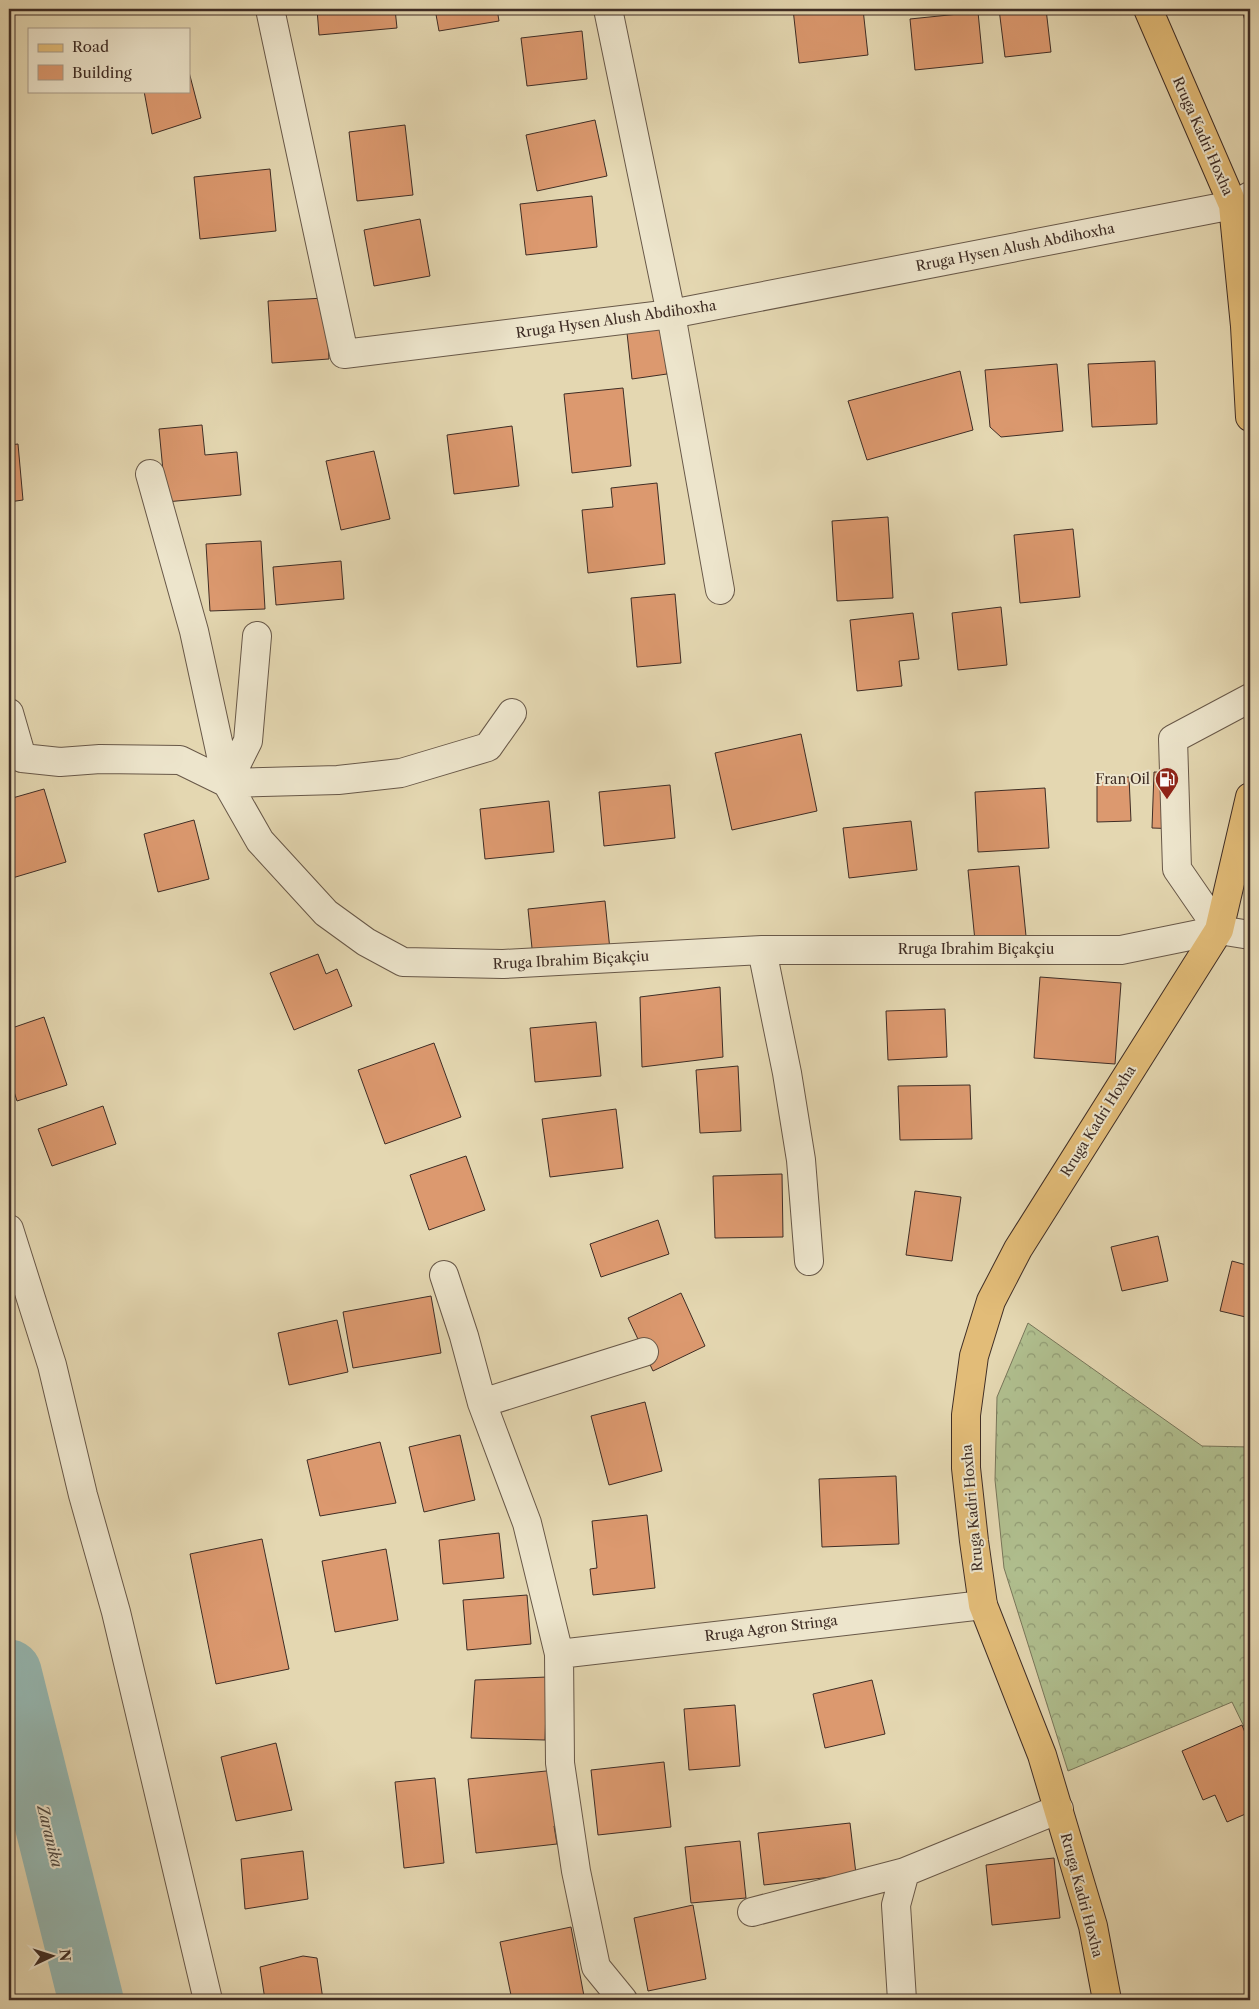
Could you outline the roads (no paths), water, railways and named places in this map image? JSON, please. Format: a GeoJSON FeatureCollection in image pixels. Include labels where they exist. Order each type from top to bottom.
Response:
{"type":"FeatureCollection","features":[{"type":"Feature","properties":{"kind":"main road","name":"Rruga Kadri Hoxha"},"geometry":{"type":"LineString","coordinates":[[1148,9],[1242,200],[1250,417]]}},
{"type":"Feature","properties":{"kind":"main road","name":"Rruga Kadri Hoxha"},"geometry":{"type":"LineString","coordinates":[[1107,2000],[1093,1926],[1059,1809],[1042,1755],[983,1605],[966,1468],[966,1415],[974,1356],[991,1301],[1018,1249],[1219,930],[1250,797]]}},
{"type":"Feature","properties":{"kind":"street","name":"Rruga Hysen Alush Abdihoxha"},"geometry":{"type":"LineString","coordinates":[[270,9],[344,354],[671,314],[1242,200]]}},
{"type":"Feature","properties":{"kind":"street"},"geometry":{"type":"LineString","coordinates":[[608,9],[671,314],[720,590]]}},
{"type":"Feature","properties":{"kind":"street","name":"Rruga Ibrahim Biçakçiu"},"geometry":{"type":"LineString","coordinates":[[150,474],[194,631],[227,783],[260,841],[326,913],[366,942],[402,962],[503,964],[762,950],[1121,950],[1219,930],[1250,934]]}},
{"type":"Feature","properties":{"kind":"street"},"geometry":{"type":"LineString","coordinates":[[227,783],[248,740],[257,636]]}},
{"type":"Feature","properties":{"kind":"street"},"geometry":{"type":"LineString","coordinates":[[1219,930],[1177,869],[1173,739],[1250,698]]}},
{"type":"Feature","properties":{"kind":"street"},"geometry":{"type":"LineString","coordinates":[[9,713],[15,755],[60,762],[100,759],[180,760],[227,783],[338,780],[401,773],[488,747],[512,713]]}},
{"type":"Feature","properties":{"kind":"street"},"geometry":{"type":"LineString","coordinates":[[762,950],[787,1073],[801,1160],[809,1261]]}},
{"type":"Feature","properties":{"kind":"street"},"geometry":{"type":"LineString","coordinates":[[9,1230],[52,1365],[83,1495],[118,1621],[208,2000]]}},
{"type":"Feature","properties":{"kind":"street"},"geometry":{"type":"LineString","coordinates":[[444,1275],[464,1336],[482,1403],[527,1523],[559,1654],[560,1763],[576,1871],[596,1967],[623,2000]]}},
{"type":"Feature","properties":{"kind":"street"},"geometry":{"type":"LineString","coordinates":[[482,1403],[644,1352]]}},
{"type":"Feature","properties":{"kind":"street","name":"Rruga Agron Stringa"},"geometry":{"type":"LineString","coordinates":[[559,1654],[983,1605]]}},
{"type":"Feature","properties":{"kind":"street"},"geometry":{"type":"LineString","coordinates":[[752,1912],[905,1872],[1059,1809]]}},
{"type":"Feature","properties":{"kind":"street"},"geometry":{"type":"LineString","coordinates":[[902,2000],[896,1905],[905,1872]]}},
{"type":"Feature","properties":{"kind":"waterway","name":"Zaranika"},"geometry":{"type":"LineString","coordinates":[[9,1672],[91,2000]]}},
{"type":"Feature","properties":{"kind":"place","name":"Fran Oil"},"geometry":{"type":"Point","coordinates":[1167,800]}}]}
